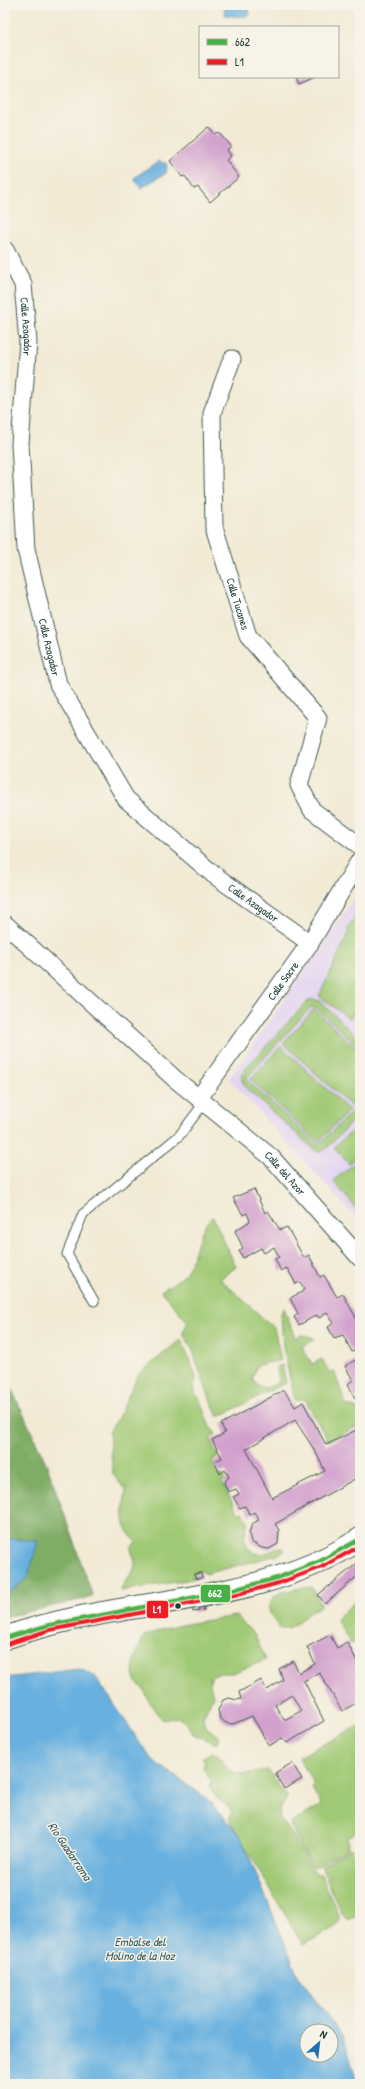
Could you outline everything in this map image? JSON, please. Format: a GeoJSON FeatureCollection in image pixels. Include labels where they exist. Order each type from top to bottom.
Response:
{"type":"FeatureCollection","features":[{"type":"Feature","properties":{"kind":"street","name":"Calle Azagador"},"geometry":{"type":"LineString","coordinates":[[5,250],[23,284],[28,342],[20,444],[26,550],[58,684],[126,799],[214,876],[310,943]]}},
{"type":"Feature","properties":{"kind":"street","name":"Calle Tucanes"},"geometry":{"type":"LineString","coordinates":[[232,359],[212,412],[214,527],[248,636],[318,718],[299,785],[312,810],[360,846]]}},
{"type":"Feature","properties":{"kind":"street","name":"Calle Sacre"},"geometry":{"type":"LineString","coordinates":[[201,1100],[310,943],[360,860]]}},
{"type":"Feature","properties":{"kind":"street"},"geometry":{"type":"LineString","coordinates":[[5,924],[169,1074],[201,1100]]}},
{"type":"Feature","properties":{"kind":"street","name":"Calle del Azor"},"geometry":{"type":"LineString","coordinates":[[201,1100],[271,1158],[360,1258]]}},
{"type":"Feature","properties":{"kind":"street"},"geometry":{"type":"LineString","coordinates":[[5,1638],[26,1630],[133,1606],[227,1590],[300,1570],[345,1549],[360,1539]]}},
{"type":"Feature","properties":{"kind":"lane"},"geometry":{"type":"LineString","coordinates":[[94,1301],[67,1254],[83,1214],[179,1136],[201,1100]]}},
{"type":"Feature","properties":{"kind":"shaded area"},"geometry":{"type":"Polygon","coordinates":[[[360,891],[360,1222],[229,1079],[360,891]]]}},
{"type":"Feature","properties":{"kind":"green space"},"geometry":{"type":"Polygon","coordinates":[[[360,909],[360,1003],[350,1019],[319,996],[349,932],[347,930],[360,909]]]}},
{"type":"Feature","properties":{"kind":"green space"},"geometry":{"type":"Polygon","coordinates":[[[311,999],[320,1001],[360,1040],[360,1048],[316,1008],[311,1007],[247,1077],[248,1081],[317,1145],[319,1145],[360,1103],[360,1113],[326,1149],[318,1153],[248,1090],[242,1079],[242,1074],[246,1068],[311,999]]]}},
{"type":"Feature","properties":{"kind":"green space"},"geometry":{"type":"Polygon","coordinates":[[[314,1009],[360,1052],[360,1101],[353,1108],[283,1043],[314,1009]]]}},
{"type":"Feature","properties":{"kind":"green space"},"geometry":{"type":"Polygon","coordinates":[[[281,1046],[349,1110],[318,1143],[250,1079],[281,1046]]]}},
{"type":"Feature","properties":{"kind":"green space"},"geometry":{"type":"Polygon","coordinates":[[[360,1124],[360,1155],[349,1164],[334,1147],[360,1124]]]}},
{"type":"Feature","properties":{"kind":"green space"},"geometry":{"type":"Polygon","coordinates":[[[360,1159],[360,1213],[333,1181],[360,1159]]]}},
{"type":"Feature","properties":{"kind":"green space"},"geometry":{"type":"Polygon","coordinates":[[[213,1217],[236,1267],[220,1279],[274,1328],[281,1360],[257,1366],[252,1378],[264,1388],[271,1386],[279,1381],[277,1367],[282,1365],[286,1383],[218,1417],[204,1384],[193,1351],[183,1332],[188,1322],[161,1291],[184,1275],[192,1259],[204,1226],[213,1217]]]}},
{"type":"Feature","properties":{"kind":"green space"},"geometry":{"type":"Polygon","coordinates":[[[284,1308],[295,1338],[302,1335],[312,1337],[314,1340],[302,1347],[312,1364],[322,1359],[330,1373],[334,1371],[346,1405],[360,1410],[360,1425],[328,1441],[305,1399],[295,1401],[283,1347],[281,1313],[284,1308]]]}},
{"type":"Feature","properties":{"kind":"green space"},"geometry":{"type":"Polygon","coordinates":[[[181,1339],[196,1377],[194,1387],[196,1397],[198,1396],[210,1427],[216,1434],[210,1438],[218,1457],[212,1460],[218,1476],[223,1475],[225,1478],[222,1482],[238,1513],[242,1512],[248,1522],[244,1538],[248,1548],[254,1553],[263,1554],[281,1547],[284,1551],[277,1555],[205,1574],[203,1571],[193,1572],[193,1579],[121,1591],[135,1566],[131,1547],[137,1542],[127,1530],[125,1524],[124,1510],[126,1487],[123,1487],[113,1474],[109,1432],[118,1418],[138,1375],[181,1339]]]}},
{"type":"Feature","properties":{"kind":"green space"},"geometry":{"type":"Polygon","coordinates":[[[5,1375],[47,1465],[93,1597],[5,1617],[5,1375]]]}},
{"type":"Feature","properties":{"kind":"green space"},"geometry":{"type":"Polygon","coordinates":[[[312,1587],[321,1605],[289,1628],[279,1628],[269,1611],[271,1600],[275,1596],[287,1591],[312,1587]]]}},
{"type":"Feature","properties":{"kind":"green space"},"geometry":{"type":"Polygon","coordinates":[[[360,1597],[360,1646],[357,1641],[351,1644],[336,1619],[360,1597]]]}},
{"type":"Feature","properties":{"kind":"green space"},"geometry":{"type":"Polygon","coordinates":[[[236,1616],[254,1634],[266,1660],[232,1673],[220,1673],[211,1677],[210,1684],[213,1696],[203,1717],[205,1726],[219,1737],[216,1744],[193,1734],[187,1724],[178,1717],[163,1720],[152,1707],[144,1690],[135,1680],[133,1669],[137,1652],[144,1636],[201,1621],[236,1616]]]}},
{"type":"Feature","properties":{"kind":"green space"},"geometry":{"type":"Polygon","coordinates":[[[360,1725],[360,1830],[347,1838],[348,1848],[314,1868],[290,1824],[321,1805],[312,1787],[314,1785],[299,1757],[360,1725]]]}},
{"type":"Feature","properties":{"kind":"green space"},"geometry":{"type":"Polygon","coordinates":[[[212,1752],[219,1756],[231,1771],[236,1773],[268,1770],[287,1798],[280,1809],[279,1818],[290,1831],[315,1874],[321,1874],[340,1919],[337,1926],[303,1945],[229,1819],[233,1811],[216,1797],[210,1787],[212,1782],[203,1768],[205,1761],[202,1758],[212,1752]]]}},
{"type":"Feature","properties":{"kind":"green space"},"geometry":{"type":"Polygon","coordinates":[[[351,1848],[360,1864],[360,1913],[347,1920],[336,1901],[321,1866],[351,1848]]]}},
{"type":"Feature","properties":{"kind":"water"},"geometry":{"type":"Polygon","coordinates":[[[226,5],[248,5],[250,15],[239,17],[225,15],[224,7],[226,5]]]}},
{"type":"Feature","properties":{"kind":"water"},"geometry":{"type":"Polygon","coordinates":[[[159,161],[166,163],[166,173],[141,188],[134,178],[159,161]]]}},
{"type":"Feature","properties":{"kind":"water"},"geometry":{"type":"Polygon","coordinates":[[[5,1538],[38,1541],[28,1577],[5,1597],[5,1538]]]}},
{"type":"Feature","properties":{"kind":"water","name":"Embalse del Molino de la Hoz"},"geometry":{"type":"Polygon","coordinates":[[[79,1669],[95,1676],[152,1760],[206,1798],[240,1835],[298,1975],[332,2023],[299,2023],[299,2063],[339,2063],[339,2032],[344,2039],[358,2084],[5,2084],[5,1678],[79,1669]]]}},
{"type":"Feature","properties":{"kind":"building"},"geometry":{"type":"Polygon","coordinates":[[[296,78],[313,78],[299,84],[296,78]]]}},
{"type":"Feature","properties":{"kind":"building"},"geometry":{"type":"Polygon","coordinates":[[[209,127],[216,135],[220,133],[231,146],[227,150],[231,156],[226,160],[239,177],[210,202],[198,187],[194,189],[185,176],[182,177],[170,161],[209,127]]]}},
{"type":"Feature","properties":{"kind":"building"},"geometry":{"type":"Polygon","coordinates":[[[254,1189],[265,1213],[268,1211],[280,1230],[287,1227],[304,1258],[309,1255],[320,1277],[324,1275],[337,1297],[343,1294],[360,1325],[360,1395],[355,1398],[348,1384],[353,1380],[345,1366],[359,1358],[356,1350],[352,1352],[343,1335],[334,1338],[328,1327],[334,1323],[327,1313],[319,1318],[317,1315],[299,1325],[294,1317],[298,1314],[290,1298],[302,1292],[304,1288],[300,1282],[296,1284],[287,1268],[281,1271],[275,1259],[279,1257],[274,1247],[264,1253],[261,1248],[243,1258],[239,1251],[243,1248],[235,1231],[250,1221],[247,1213],[243,1215],[233,1198],[254,1189]]]}},
{"type":"Feature","properties":{"kind":"building"},"geometry":{"type":"Polygon","coordinates":[[[284,1390],[295,1407],[303,1402],[326,1445],[360,1428],[360,1476],[275,1524],[279,1530],[278,1544],[269,1549],[262,1548],[251,1542],[249,1533],[252,1524],[259,1520],[254,1512],[250,1515],[245,1506],[240,1508],[233,1497],[239,1494],[236,1489],[228,1492],[224,1482],[229,1477],[225,1470],[220,1474],[214,1461],[222,1458],[212,1440],[225,1433],[221,1424],[284,1390]],[[295,1420],[246,1449],[272,1498],[325,1471],[315,1451],[295,1420]]]}},
{"type":"Feature","properties":{"kind":"building"},"geometry":{"type":"Polygon","coordinates":[[[360,1561],[360,1574],[325,1604],[318,1595],[360,1561]]]}},
{"type":"Feature","properties":{"kind":"building"},"geometry":{"type":"Polygon","coordinates":[[[201,1573],[202,1578],[196,1579],[194,1574],[201,1573]]]}},
{"type":"Feature","properties":{"kind":"building"},"geometry":{"type":"Polygon","coordinates":[[[203,1604],[204,1610],[193,1612],[192,1606],[203,1604]]]}},
{"type":"Feature","properties":{"kind":"building"},"geometry":{"type":"Polygon","coordinates":[[[330,1635],[337,1648],[347,1642],[360,1667],[360,1701],[342,1711],[319,1672],[304,1681],[324,1721],[287,1743],[282,1738],[269,1746],[252,1716],[233,1724],[226,1723],[220,1718],[218,1710],[223,1700],[229,1698],[237,1700],[241,1699],[239,1692],[261,1680],[267,1690],[283,1680],[279,1669],[293,1661],[299,1673],[315,1664],[307,1647],[330,1635]],[[292,1695],[275,1705],[284,1720],[301,1711],[292,1695]]]}},
{"type":"Feature","properties":{"kind":"building"},"geometry":{"type":"Polygon","coordinates":[[[292,1763],[302,1779],[284,1789],[275,1773],[292,1763]]]}},
{"type":"Feature","properties":{"kind":"transit line","name":"662"},"geometry":{"type":"LineString","coordinates":[[5,1638],[49,1625],[232,1590],[277,1578],[320,1561],[360,1539]]}},
{"type":"Feature","properties":{"kind":"transit line","name":"L1"},"geometry":{"type":"LineString","coordinates":[[7,1644],[50,1630],[234,1595],[279,1583],[322,1567],[360,1546]]}},
{"type":"Feature","properties":{"kind":"water label","name":"Río Guadarrama"},"geometry":{"type":"Point","coordinates":[70,1851]}}]}
